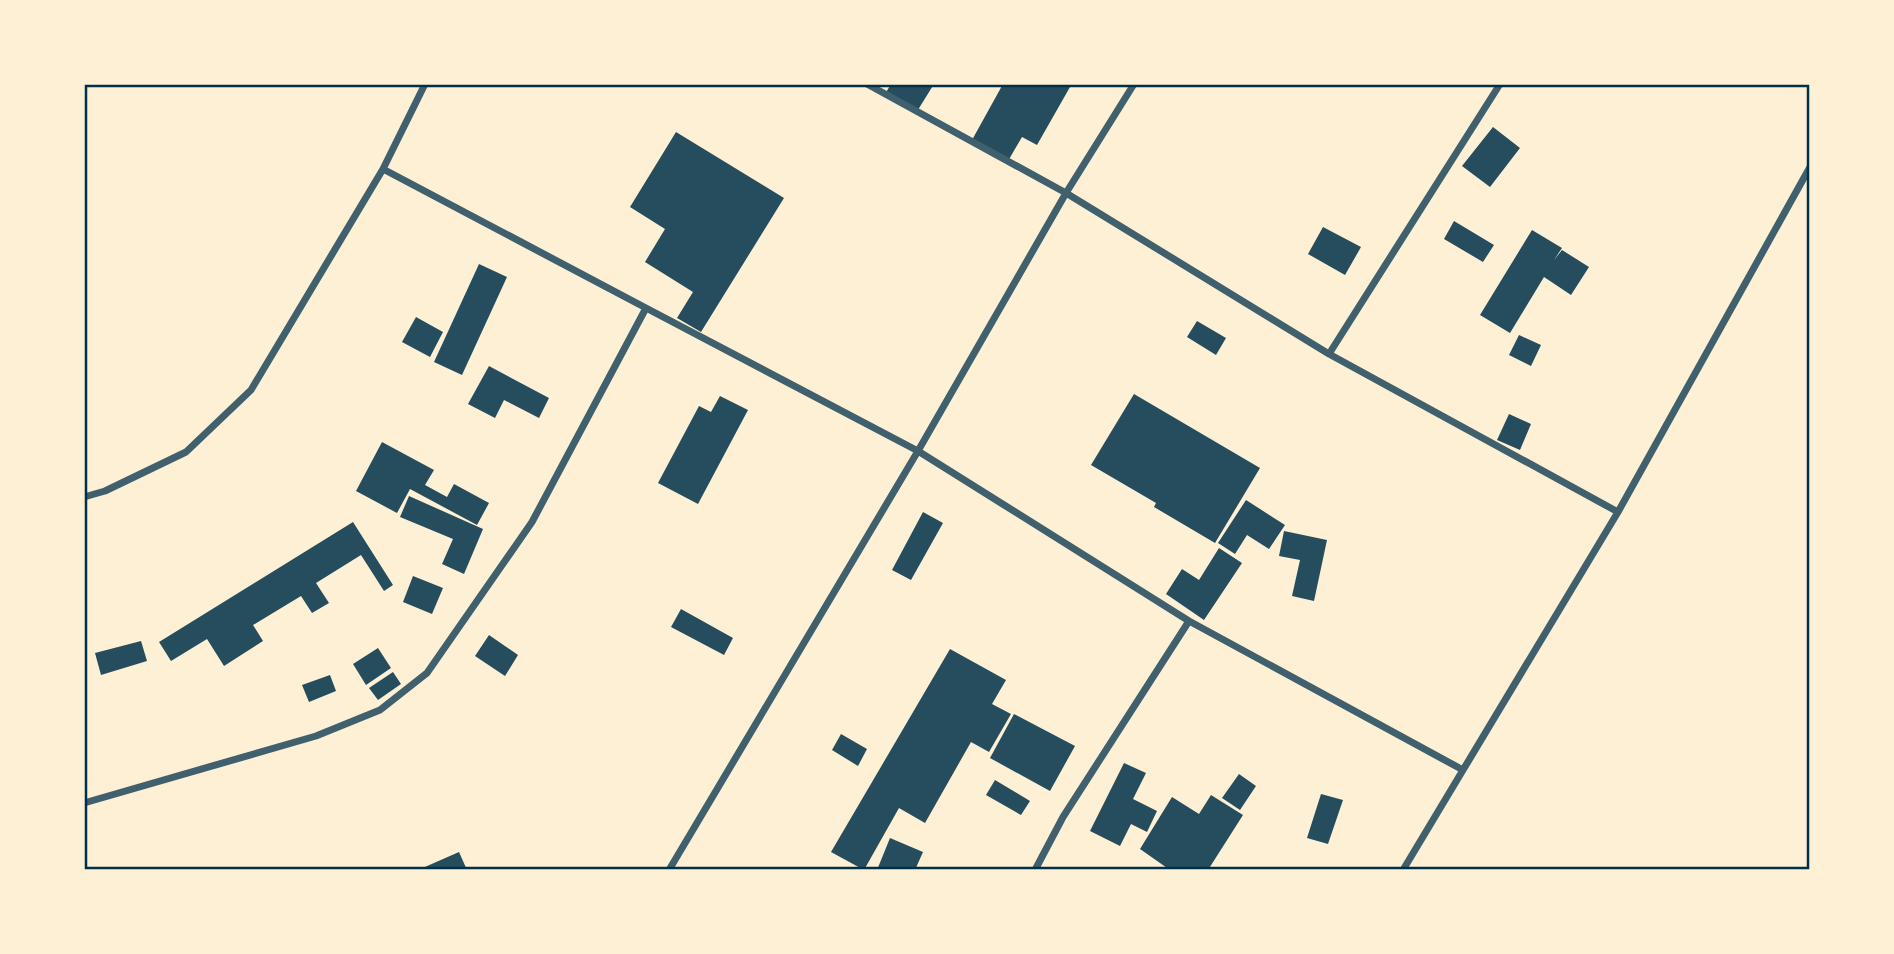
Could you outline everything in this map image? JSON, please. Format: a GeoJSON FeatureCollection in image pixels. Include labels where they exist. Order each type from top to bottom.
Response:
{"type":"FeatureCollection","features":[{"type":"Feature","properties":{"kind":"street"},"geometry":{"type":"LineString","coordinates":[[84,497],[105,491],[186,452],[251,390],[383,169],[425,84]]}},
{"type":"Feature","properties":{"kind":"street"},"geometry":{"type":"LineString","coordinates":[[866,84],[1066,192],[1329,354],[1618,512]]}},
{"type":"Feature","properties":{"kind":"street"},"geometry":{"type":"LineString","coordinates":[[669,870],[918,451],[1066,192],[1134,84]]}},
{"type":"Feature","properties":{"kind":"street"},"geometry":{"type":"LineString","coordinates":[[1329,354],[1500,84]]}},
{"type":"Feature","properties":{"kind":"street"},"geometry":{"type":"LineString","coordinates":[[1403,870],[1618,512],[1810,167]]}},
{"type":"Feature","properties":{"kind":"street"},"geometry":{"type":"LineString","coordinates":[[383,169],[918,451],[1189,621],[1463,770]]}},
{"type":"Feature","properties":{"kind":"street"},"geometry":{"type":"LineString","coordinates":[[84,803],[316,736],[380,710],[427,673],[532,522],[646,309]]}},
{"type":"Feature","properties":{"kind":"street"},"geometry":{"type":"LineString","coordinates":[[1035,870],[1063,817],[1189,621]]}},
{"type":"Feature","properties":{"kind":"building"},"geometry":{"type":"Polygon","coordinates":[[[891,84],[934,84],[916,113],[885,94],[891,84]]]}},
{"type":"Feature","properties":{"kind":"building"},"geometry":{"type":"Polygon","coordinates":[[[1003,84],[1064,84],[1070,87],[1037,145],[1022,137],[1008,161],[972,140],[1003,84]]]}},
{"type":"Feature","properties":{"kind":"building"},"geometry":{"type":"Polygon","coordinates":[[[1493,127],[1520,148],[1490,187],[1462,166],[1493,127]]]}},
{"type":"Feature","properties":{"kind":"building"},"geometry":{"type":"Polygon","coordinates":[[[676,132],[784,198],[701,332],[677,318],[693,292],[645,262],[665,229],[630,207],[676,132]]]}},
{"type":"Feature","properties":{"kind":"building"},"geometry":{"type":"Polygon","coordinates":[[[1454,221],[1494,245],[1483,262],[1444,239],[1454,221]]]}},
{"type":"Feature","properties":{"kind":"building"},"geometry":{"type":"Polygon","coordinates":[[[1323,227],[1361,247],[1345,275],[1308,254],[1323,227]]]}},
{"type":"Feature","properties":{"kind":"building"},"geometry":{"type":"Polygon","coordinates":[[[1532,230],[1562,248],[1554,260],[1562,250],[1589,267],[1571,295],[1544,277],[1510,333],[1480,315],[1532,230]]]}},
{"type":"Feature","properties":{"kind":"building"},"geometry":{"type":"Polygon","coordinates":[[[479,264],[507,277],[462,375],[434,362],[479,264]]]}},
{"type":"Feature","properties":{"kind":"building"},"geometry":{"type":"Polygon","coordinates":[[[416,317],[443,332],[430,357],[402,342],[416,317]]]}},
{"type":"Feature","properties":{"kind":"building"},"geometry":{"type":"Polygon","coordinates":[[[1197,321],[1226,338],[1216,355],[1187,337],[1197,321]]]}},
{"type":"Feature","properties":{"kind":"building"},"geometry":{"type":"Polygon","coordinates":[[[1519,335],[1541,345],[1531,366],[1509,355],[1519,335]]]}},
{"type":"Feature","properties":{"kind":"building"},"geometry":{"type":"Polygon","coordinates":[[[489,366],[549,398],[539,418],[504,400],[495,418],[468,404],[489,366]]]}},
{"type":"Feature","properties":{"kind":"building"},"geometry":{"type":"Polygon","coordinates":[[[1134,394],[1260,468],[1215,543],[1154,507],[1156,503],[1091,465],[1134,394]]]}},
{"type":"Feature","properties":{"kind":"building"},"geometry":{"type":"Polygon","coordinates":[[[720,396],[748,410],[698,504],[658,483],[699,406],[711,412],[720,396]]]}},
{"type":"Feature","properties":{"kind":"building"},"geometry":{"type":"Polygon","coordinates":[[[1509,414],[1531,424],[1520,450],[1497,440],[1509,414]]]}},
{"type":"Feature","properties":{"kind":"building"},"geometry":{"type":"Polygon","coordinates":[[[382,442],[434,470],[425,485],[447,497],[454,484],[489,503],[477,525],[410,489],[397,513],[356,491],[382,442]]]}},
{"type":"Feature","properties":{"kind":"building"},"geometry":{"type":"Polygon","coordinates":[[[409,496],[483,529],[464,574],[442,564],[453,539],[400,517],[409,496]]]}},
{"type":"Feature","properties":{"kind":"building"},"geometry":{"type":"Polygon","coordinates":[[[1246,500],[1285,525],[1269,549],[1247,535],[1235,554],[1218,543],[1246,500]]]}},
{"type":"Feature","properties":{"kind":"building"},"geometry":{"type":"Polygon","coordinates":[[[923,512],[943,523],[911,580],[892,570],[923,512]]]}},
{"type":"Feature","properties":{"kind":"building"},"geometry":{"type":"Polygon","coordinates":[[[353,522],[393,585],[384,591],[361,555],[316,583],[329,603],[312,613],[301,596],[253,625],[263,641],[224,666],[207,639],[171,661],[159,642],[353,522]]]}},
{"type":"Feature","properties":{"kind":"building"},"geometry":{"type":"Polygon","coordinates":[[[1284,531],[1327,540],[1314,601],[1292,596],[1300,560],[1279,556],[1284,531]]]}},
{"type":"Feature","properties":{"kind":"building"},"geometry":{"type":"Polygon","coordinates":[[[1219,548],[1242,563],[1204,620],[1166,594],[1182,569],[1199,580],[1219,548]]]}},
{"type":"Feature","properties":{"kind":"building"},"geometry":{"type":"Polygon","coordinates":[[[413,576],[443,588],[432,614],[403,602],[413,576]]]}},
{"type":"Feature","properties":{"kind":"building"},"geometry":{"type":"Polygon","coordinates":[[[681,609],[733,638],[724,655],[671,627],[681,609]]]}},
{"type":"Feature","properties":{"kind":"building"},"geometry":{"type":"Polygon","coordinates":[[[489,635],[518,655],[505,676],[475,656],[489,635]]]}},
{"type":"Feature","properties":{"kind":"building"},"geometry":{"type":"Polygon","coordinates":[[[141,641],[147,661],[101,675],[95,653],[141,641]]]}},
{"type":"Feature","properties":{"kind":"building"},"geometry":{"type":"Polygon","coordinates":[[[378,648],[391,668],[366,685],[353,664],[378,648]]]}},
{"type":"Feature","properties":{"kind":"building"},"geometry":{"type":"Polygon","coordinates":[[[950,649],[1006,680],[992,704],[1011,714],[989,752],[971,742],[925,823],[899,808],[864,870],[831,852],[950,649]]]}},
{"type":"Feature","properties":{"kind":"building"},"geometry":{"type":"Polygon","coordinates":[[[393,672],[401,684],[378,700],[369,688],[393,672]]]}},
{"type":"Feature","properties":{"kind":"building"},"geometry":{"type":"Polygon","coordinates":[[[330,675],[336,691],[309,702],[302,685],[330,675]]]}},
{"type":"Feature","properties":{"kind":"building"},"geometry":{"type":"Polygon","coordinates":[[[1014,714],[1075,746],[1050,791],[990,758],[1014,714]]]}},
{"type":"Feature","properties":{"kind":"building"},"geometry":{"type":"Polygon","coordinates":[[[841,734],[867,749],[858,766],[832,750],[841,734]]]}},
{"type":"Feature","properties":{"kind":"building"},"geometry":{"type":"Polygon","coordinates":[[[1124,763],[1146,773],[1133,799],[1157,811],[1147,832],[1131,824],[1120,846],[1090,831],[1124,763]]]}},
{"type":"Feature","properties":{"kind":"building"},"geometry":{"type":"Polygon","coordinates":[[[1239,774],[1256,786],[1240,810],[1222,798],[1239,774]]]}},
{"type":"Feature","properties":{"kind":"building"},"geometry":{"type":"Polygon","coordinates":[[[995,780],[1030,801],[1021,815],[986,795],[995,780]]]}},
{"type":"Feature","properties":{"kind":"building"},"geometry":{"type":"Polygon","coordinates":[[[1321,794],[1343,800],[1328,844],[1307,838],[1321,794]]]}},
{"type":"Feature","properties":{"kind":"building"},"geometry":{"type":"Polygon","coordinates":[[[1211,795],[1243,815],[1208,870],[1170,870],[1140,849],[1172,797],[1199,814],[1211,795]]]}},
{"type":"Feature","properties":{"kind":"building"},"geometry":{"type":"Polygon","coordinates":[[[890,838],[923,852],[915,870],[877,870],[890,838]]]}},
{"type":"Feature","properties":{"kind":"building"},"geometry":{"type":"Polygon","coordinates":[[[459,852],[467,870],[418,870],[459,852]]]}}]}
